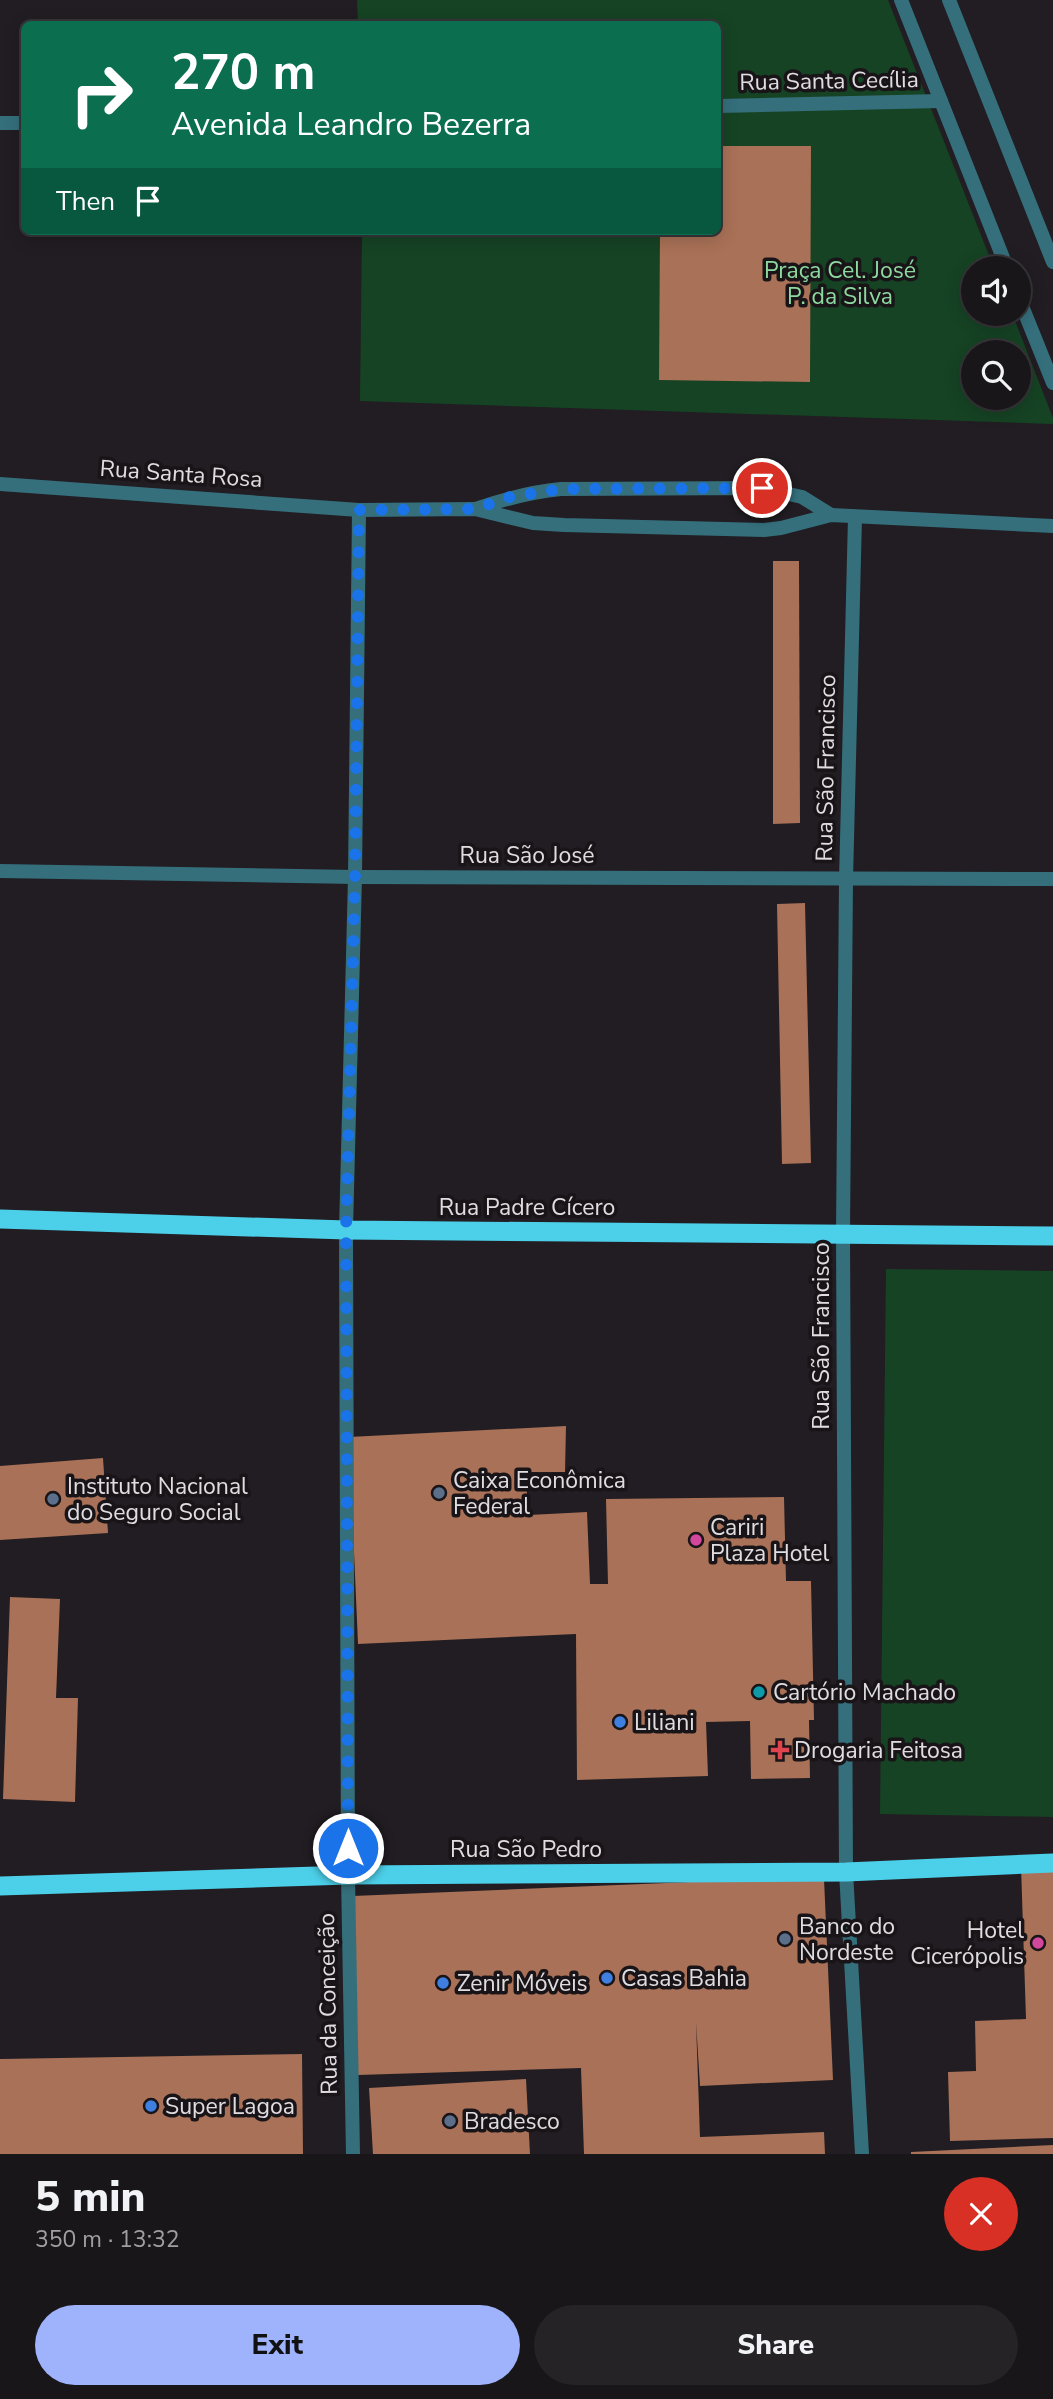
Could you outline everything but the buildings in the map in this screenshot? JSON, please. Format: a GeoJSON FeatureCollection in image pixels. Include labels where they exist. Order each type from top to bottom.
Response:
{"type":"FeatureCollection","features":[{"type":"Feature","properties":{"kind":"highway","name":"Rua Padre Cícero"},"geometry":{"type":"LineString","coordinates":[[0,1219],[346,1230],[1053,1236]]}},
{"type":"Feature","properties":{"kind":"highway","name":"Rua São Pedro"},"geometry":{"type":"LineString","coordinates":[[0,1886],[348,1875],[846,1872],[1053,1863]]}},
{"type":"Feature","properties":{"kind":"street"},"geometry":{"type":"LineString","coordinates":[[901,0],[1002,256]]}},
{"type":"Feature","properties":{"kind":"street"},"geometry":{"type":"LineString","coordinates":[[949,0],[1053,262]]}},
{"type":"Feature","properties":{"kind":"street","name":"Rua Santa Cecília"},"geometry":{"type":"LineString","coordinates":[[721,106],[941,101]]}},
{"type":"Feature","properties":{"kind":"street"},"geometry":{"type":"LineString","coordinates":[[0,123],[21,123]]}},
{"type":"Feature","properties":{"kind":"street"},"geometry":{"type":"LineString","coordinates":[[1030,326],[1053,383]]}},
{"type":"Feature","properties":{"kind":"street","name":"Rua Santa Rosa"},"geometry":{"type":"LineString","coordinates":[[0,484],[359,510],[475,509]]}},
{"type":"Feature","properties":{"kind":"street"},"geometry":{"type":"LineString","coordinates":[[475,509],[510,497],[561,489],[762,488],[802,497],[831,515]]}},
{"type":"Feature","properties":{"kind":"street"},"geometry":{"type":"LineString","coordinates":[[475,509],[524,521],[564,526],[764,530],[831,515],[1053,526]]}},
{"type":"Feature","properties":{"kind":"street","name":"Rua da Conceição"},"geometry":{"type":"LineString","coordinates":[[353,2154],[348,1875],[346,1230],[355,877],[359,510]]}},
{"type":"Feature","properties":{"kind":"street","name":"Rua São Francisco"},"geometry":{"type":"LineString","coordinates":[[855,517],[846,880],[843,1234],[846,1872],[862,2154]]}},
{"type":"Feature","properties":{"kind":"street","name":"Rua São José"},"geometry":{"type":"LineString","coordinates":[[0,871],[355,877],[1053,879]]}},
{"type":"Feature","properties":{"kind":"green space","name":"Praça Cel. José P. da Silva"},"geometry":{"type":"Polygon","coordinates":[[[357,0],[888,0],[989,256],[961,256],[961,326],[1017,326],[1023,340],[961,340],[961,410],[1031,410],[1031,362],[1053,424],[360,401],[362,235],[721,235],[721,21],[358,21],[357,0]]]}},
{"type":"Feature","properties":{"kind":"green space"},"geometry":{"type":"Polygon","coordinates":[[[886,1269],[1053,1271],[1053,1817],[880,1814],[886,1269]]]}},
{"type":"Feature","properties":{"kind":"place","name":"Caixa Econômica Federal"},"geometry":{"type":"Point","coordinates":[439,1493]}},
{"type":"Feature","properties":{"kind":"place","name":"Instituto Nacional do Seguro Social"},"geometry":{"type":"Point","coordinates":[53,1499]}},
{"type":"Feature","properties":{"kind":"place","name":"Cariri Plaza Hotel"},"geometry":{"type":"Point","coordinates":[696,1540]}},
{"type":"Feature","properties":{"kind":"place","name":"Cartório Machado"},"geometry":{"type":"Point","coordinates":[759,1692]}},
{"type":"Feature","properties":{"kind":"place","name":"Liliani"},"geometry":{"type":"Point","coordinates":[620,1722]}},
{"type":"Feature","properties":{"kind":"place","name":"Drogaria Feitosa"},"geometry":{"type":"Point","coordinates":[780,1750]}},
{"type":"Feature","properties":{"kind":"place","name":"Banco do Nordeste"},"geometry":{"type":"Point","coordinates":[785,1939]}},
{"type":"Feature","properties":{"kind":"place","name":"Hotel Cicerópolis"},"geometry":{"type":"Point","coordinates":[1038,1943]}},
{"type":"Feature","properties":{"kind":"place","name":"Casas Bahia"},"geometry":{"type":"Point","coordinates":[607,1978]}},
{"type":"Feature","properties":{"kind":"place","name":"Zenir Móveis"},"geometry":{"type":"Point","coordinates":[443,1983]}},
{"type":"Feature","properties":{"kind":"place","name":"Super Lagoa"},"geometry":{"type":"Point","coordinates":[151,2106]}},
{"type":"Feature","properties":{"kind":"place","name":"Bradesco"},"geometry":{"type":"Point","coordinates":[450,2121]}},
{"type":"Feature","properties":{"kind":"route"},"geometry":{"type":"LineString","coordinates":[[348,1848],[346,1230],[355,877],[359,510],[475,509],[534,491],[561,489],[762,488]]}}]}
